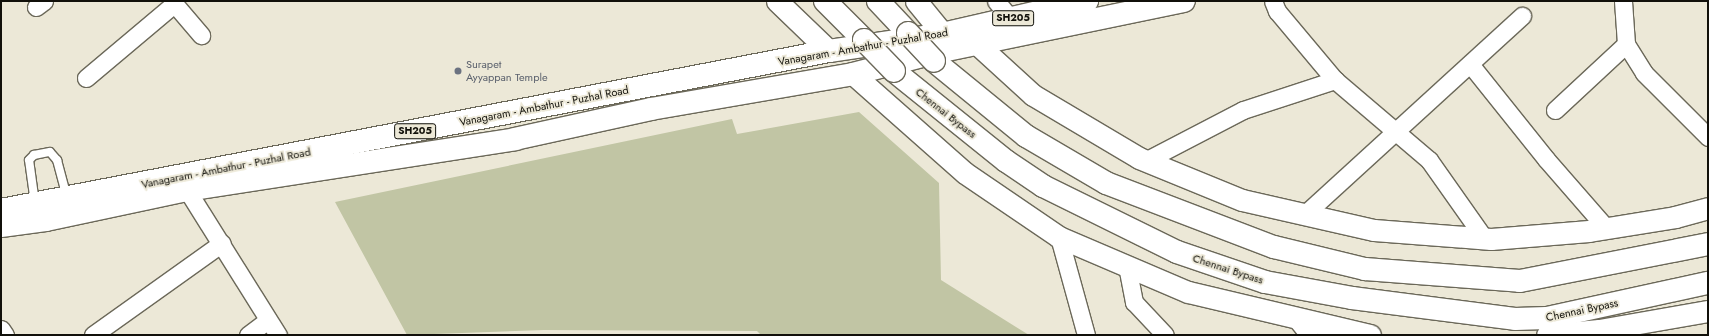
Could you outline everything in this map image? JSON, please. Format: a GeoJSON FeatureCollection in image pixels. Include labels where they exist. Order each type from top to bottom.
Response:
{"type":"FeatureCollection","features":[{"type":"Feature","properties":{"kind":"main road","name":"Chennai Bypass"},"geometry":{"type":"LineString","coordinates":[[825,1],[900,77],[1006,161],[1043,186],[1177,252],[1265,282],[1352,298],[1486,317],[1547,318],[1708,283]]}},
{"type":"Feature","properties":{"kind":"main road"},"geometry":{"type":"LineString","coordinates":[[878,1],[934,61],[1026,136],[1106,183],[1274,247],[1365,269],[1520,281],[1708,244]]}},
{"type":"Feature","properties":{"kind":"main road","name":"Vanagaram - Ambathur - Puzhal Road"},"geometry":{"type":"LineString","coordinates":[[1,210],[35,204],[82,201],[434,128],[829,51],[960,36],[1010,19],[1087,1]]}},
{"type":"Feature","properties":{"kind":"main road"},"geometry":{"type":"LineString","coordinates":[[1,226],[82,201],[188,190],[514,139],[651,109],[853,74],[960,36],[1184,1]]}},
{"type":"Feature","properties":{"kind":"main road"},"geometry":{"type":"LineString","coordinates":[[434,128],[438,151]]}},
{"type":"Feature","properties":{"kind":"street"},"geometry":{"type":"LineString","coordinates":[[778,1],[829,51]]}},
{"type":"Feature","properties":{"kind":"street"},"geometry":{"type":"LineString","coordinates":[[916,1],[1033,96],[1145,161],[1242,200],[1374,230],[1484,238],[1606,229],[1675,217],[1708,208]]}},
{"type":"Feature","properties":{"kind":"street"},"geometry":{"type":"LineString","coordinates":[[996,1],[1010,19]]}},
{"type":"Feature","properties":{"kind":"street"},"geometry":{"type":"LineString","coordinates":[[1273,1],[1277,11],[1334,80],[1394,133],[1429,160],[1484,238]]}},
{"type":"Feature","properties":{"kind":"street"},"geometry":{"type":"LineString","coordinates":[[1623,1],[1626,44],[1644,73],[1708,137]]}},
{"type":"Feature","properties":{"kind":"street"},"geometry":{"type":"LineString","coordinates":[[86,78],[173,2],[201,35]]}},
{"type":"Feature","properties":{"kind":"street"},"geometry":{"type":"LineString","coordinates":[[1305,214],[1522,16]]}},
{"type":"Feature","properties":{"kind":"street"},"geometry":{"type":"LineString","coordinates":[[1556,110],[1626,44]]}},
{"type":"Feature","properties":{"kind":"street"},"geometry":{"type":"LineString","coordinates":[[1470,64],[1546,159],[1606,229]]}},
{"type":"Feature","properties":{"kind":"street"},"geometry":{"type":"LineString","coordinates":[[853,74],[965,173],[1059,237],[1188,292],[1296,319],[1370,335]]}},
{"type":"Feature","properties":{"kind":"street"},"geometry":{"type":"LineString","coordinates":[[1145,161],[1243,110],[1334,80]]}},
{"type":"Feature","properties":{"kind":"street"},"geometry":{"type":"LineString","coordinates":[[188,190],[278,335]]}},
{"type":"Feature","properties":{"kind":"street"},"geometry":{"type":"LineString","coordinates":[[1059,237],[1086,335]]}},
{"type":"Feature","properties":{"kind":"street"},"geometry":{"type":"LineString","coordinates":[[93,335],[222,243]]}},
{"type":"Feature","properties":{"kind":"street"},"geometry":{"type":"LineString","coordinates":[[1127,266],[1134,302],[1165,335]]}},
{"type":"Feature","properties":{"kind":"street"},"geometry":{"type":"LineString","coordinates":[[1546,335],[1599,332],[1708,312]]}},
{"type":"Feature","properties":{"kind":"street"},"geometry":{"type":"LineString","coordinates":[[1296,319],[1309,335]]}},
{"type":"Feature","properties":{"kind":"street"},"geometry":{"type":"LineString","coordinates":[[248,335],[268,320]]}},
{"type":"Feature","properties":{"kind":"street"},"geometry":{"type":"LineString","coordinates":[[1,329],[5,335]]}},
{"type":"Feature","properties":{"kind":"lane"},"geometry":{"type":"LineString","coordinates":[[35,204],[29,160],[34,155],[50,152],[57,160],[82,201]]}},
{"type":"Feature","properties":{"kind":"green space"},"geometry":{"type":"Polygon","coordinates":[[[859,112],[939,183],[941,280],[1029,335],[761,335],[757,331],[544,330],[407,335],[335,202],[732,119],[737,134],[859,112]]]}},
{"type":"Feature","properties":{"kind":"place","name":"Surapet Ayyappan Temple"},"geometry":{"type":"Point","coordinates":[458,71]}}]}
